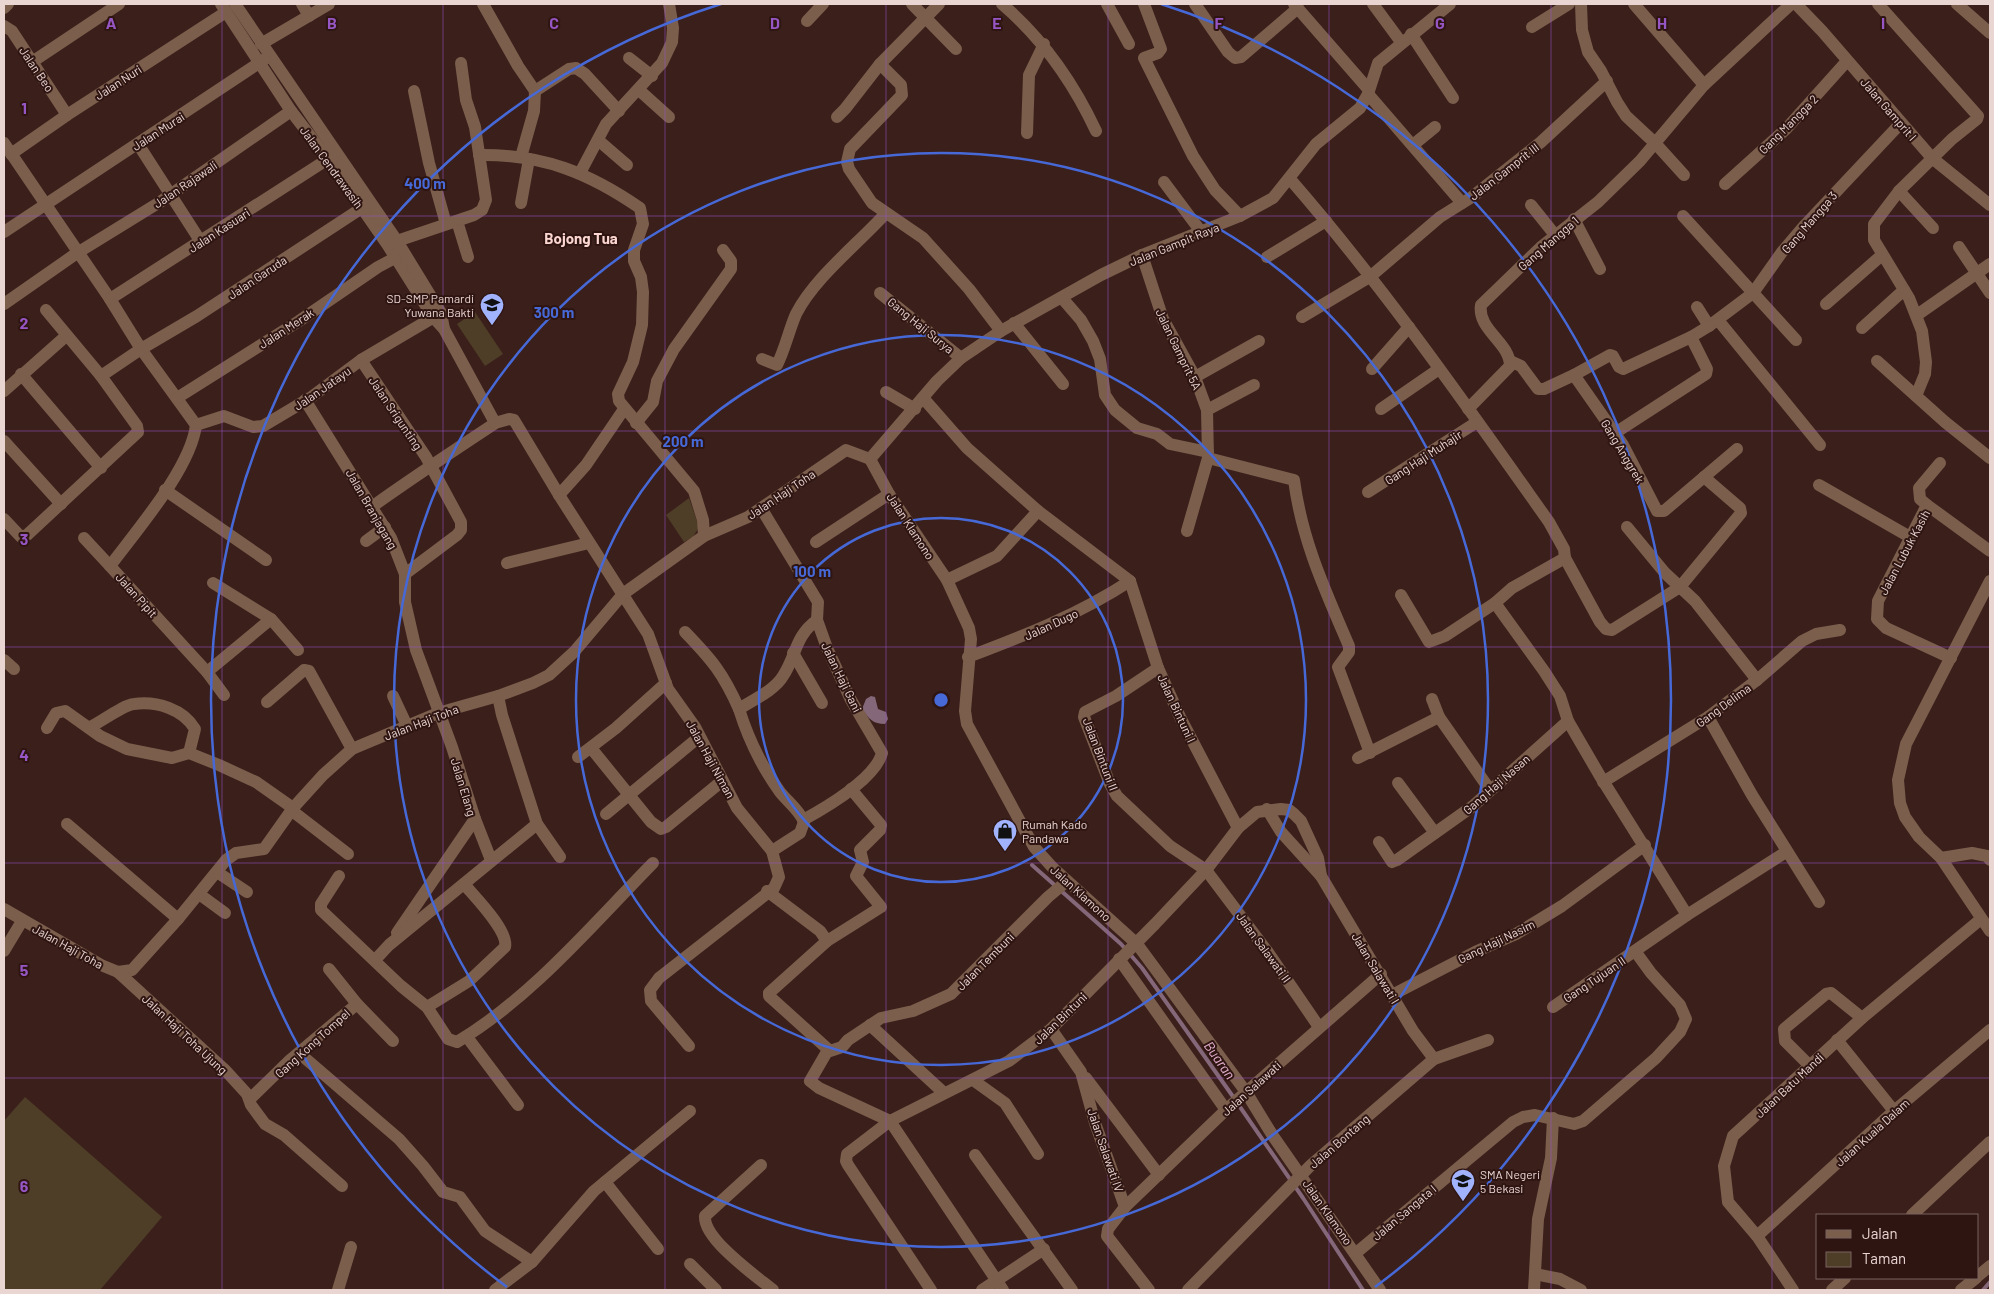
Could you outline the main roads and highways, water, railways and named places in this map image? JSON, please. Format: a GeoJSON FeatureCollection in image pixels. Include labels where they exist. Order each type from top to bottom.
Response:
{"type":"FeatureCollection","features":[{"type":"Feature","properties":{"kind":"waterway","name":"Buaran"},"geometry":{"type":"LineString","coordinates":[[1032,865],[1121,944],[1142,968],[1234,1098]]}},
{"type":"Feature","properties":{"kind":"waterway","name":"Buaran"},"geometry":{"type":"LineString","coordinates":[[1238,1104],[1303,1198],[1363,1290]]}},
{"type":"Feature","properties":{"kind":"waterway"},"geometry":{"type":"LineString","coordinates":[[1983,1290],[1990,1282]]}},
{"type":"Feature","properties":{"kind":"place","name":"SD-SMP Pamardi Yuwana Bakti"},"geometry":{"type":"Point","coordinates":[492,326]}},
{"type":"Feature","properties":{"kind":"place","name":"Rumah Kado Pandawa"},"geometry":{"type":"Point","coordinates":[1005,852]}},
{"type":"Feature","properties":{"kind":"place","name":"SMA Negeri 5 Bekasi"},"geometry":{"type":"Point","coordinates":[1463,1202]}},
{"type":"Feature","properties":{"kind":"district","name":"Bojong Tua"},"geometry":{"type":"Point","coordinates":[581,238]}}]}
